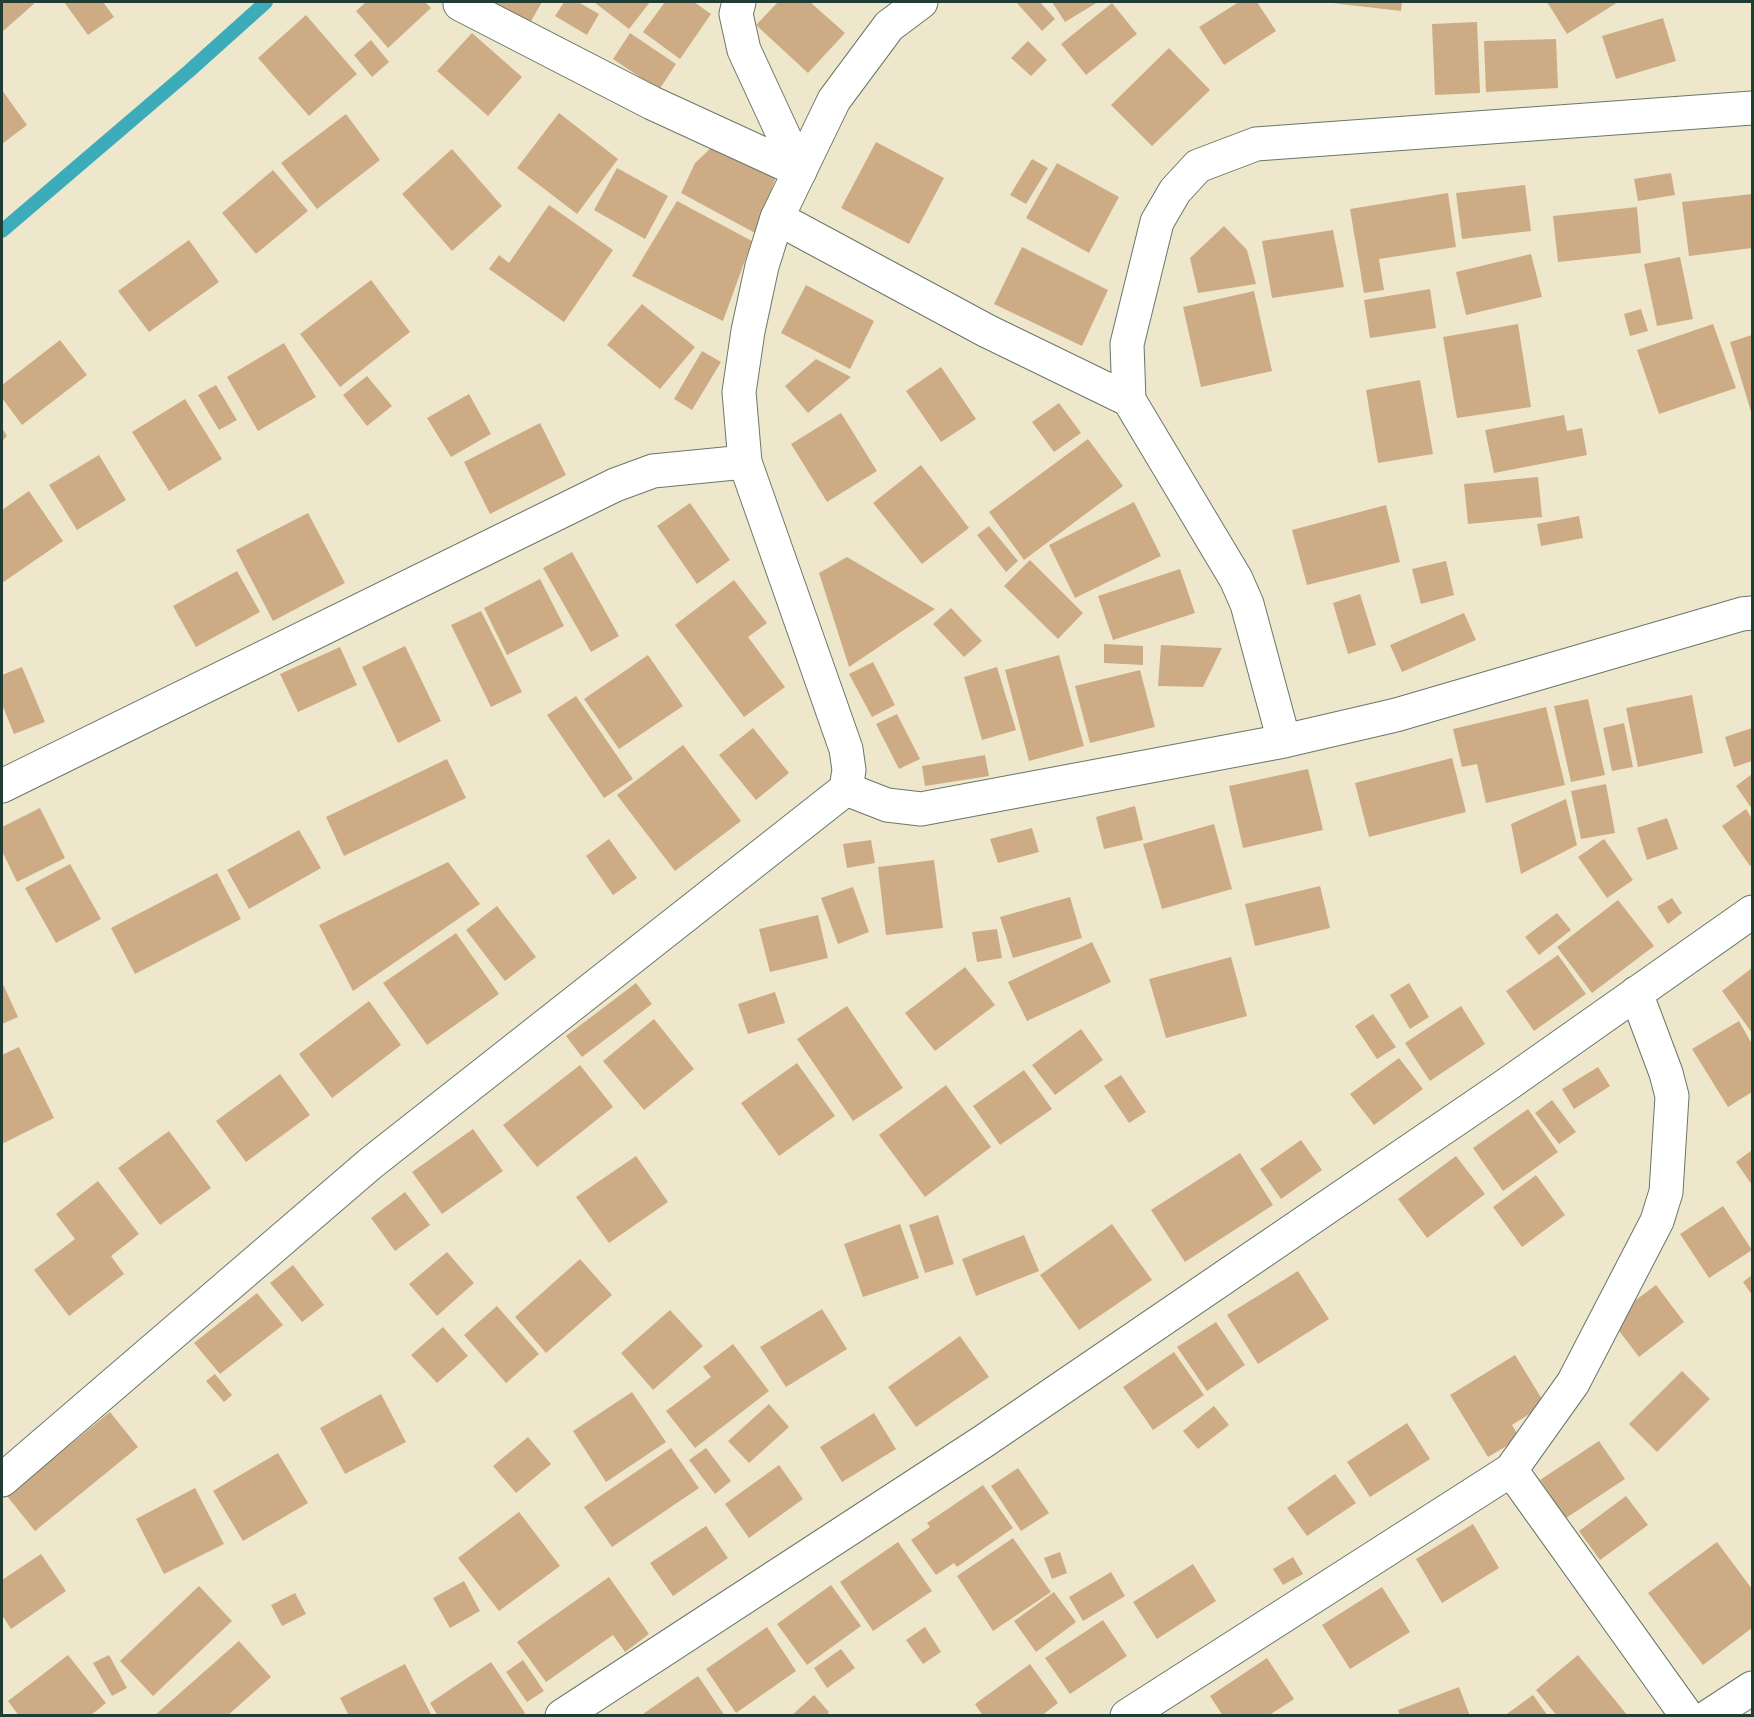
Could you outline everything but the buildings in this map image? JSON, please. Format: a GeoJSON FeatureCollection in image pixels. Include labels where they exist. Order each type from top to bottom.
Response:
{"type":"FeatureCollection","features":[{"type":"Feature","properties":{"kind":"street"},"geometry":{"type":"LineString","coordinates":[[739,2],[736,14],[744,50],[800,171]]}},
{"type":"Feature","properties":{"kind":"street"},"geometry":{"type":"LineString","coordinates":[[2,1480],[372,1163],[846,789],[849,770],[846,749],[745,462],[739,392],[759,277],[777,218],[834,100],[889,26],[921,2]]}},
{"type":"Feature","properties":{"kind":"street"},"geometry":{"type":"LineString","coordinates":[[460,4],[652,103],[800,171]]}},
{"type":"Feature","properties":{"kind":"street"},"geometry":{"type":"LineString","coordinates":[[1284,741],[1247,604],[1236,579],[1128,400],[1127,344],[1158,222],[1175,191],[1198,166],[1256,144],[1752,108]]}},
{"type":"Feature","properties":{"kind":"street"},"geometry":{"type":"LineString","coordinates":[[777,218],[987,331],[1128,400]]}},
{"type":"Feature","properties":{"kind":"street"},"geometry":{"type":"LineString","coordinates":[[2,786],[615,485],[653,471],[745,462]]}},
{"type":"Feature","properties":{"kind":"street"},"geometry":{"type":"LineString","coordinates":[[846,789],[887,805],[921,809],[1284,741],[1396,715],[1752,613]]}},
{"type":"Feature","properties":{"kind":"street"},"geometry":{"type":"LineString","coordinates":[[562,1716],[994,1434],[1502,1088],[1752,912]]}},
{"type":"Feature","properties":{"kind":"street"},"geometry":{"type":"LineString","coordinates":[[1126,1716],[1511,1470],[1573,1383],[1657,1221],[1666,1192],[1672,1096],[1666,1073],[1636,993]]}},
{"type":"Feature","properties":{"kind":"street"},"geometry":{"type":"LineString","coordinates":[[1511,1470],[1687,1716]]}},
{"type":"Feature","properties":{"kind":"street"},"geometry":{"type":"LineString","coordinates":[[1709,1716],[1752,1688]]}},
{"type":"Feature","properties":{"kind":"waterway"},"geometry":{"type":"LineString","coordinates":[[2,231],[266,2]]}}]}
